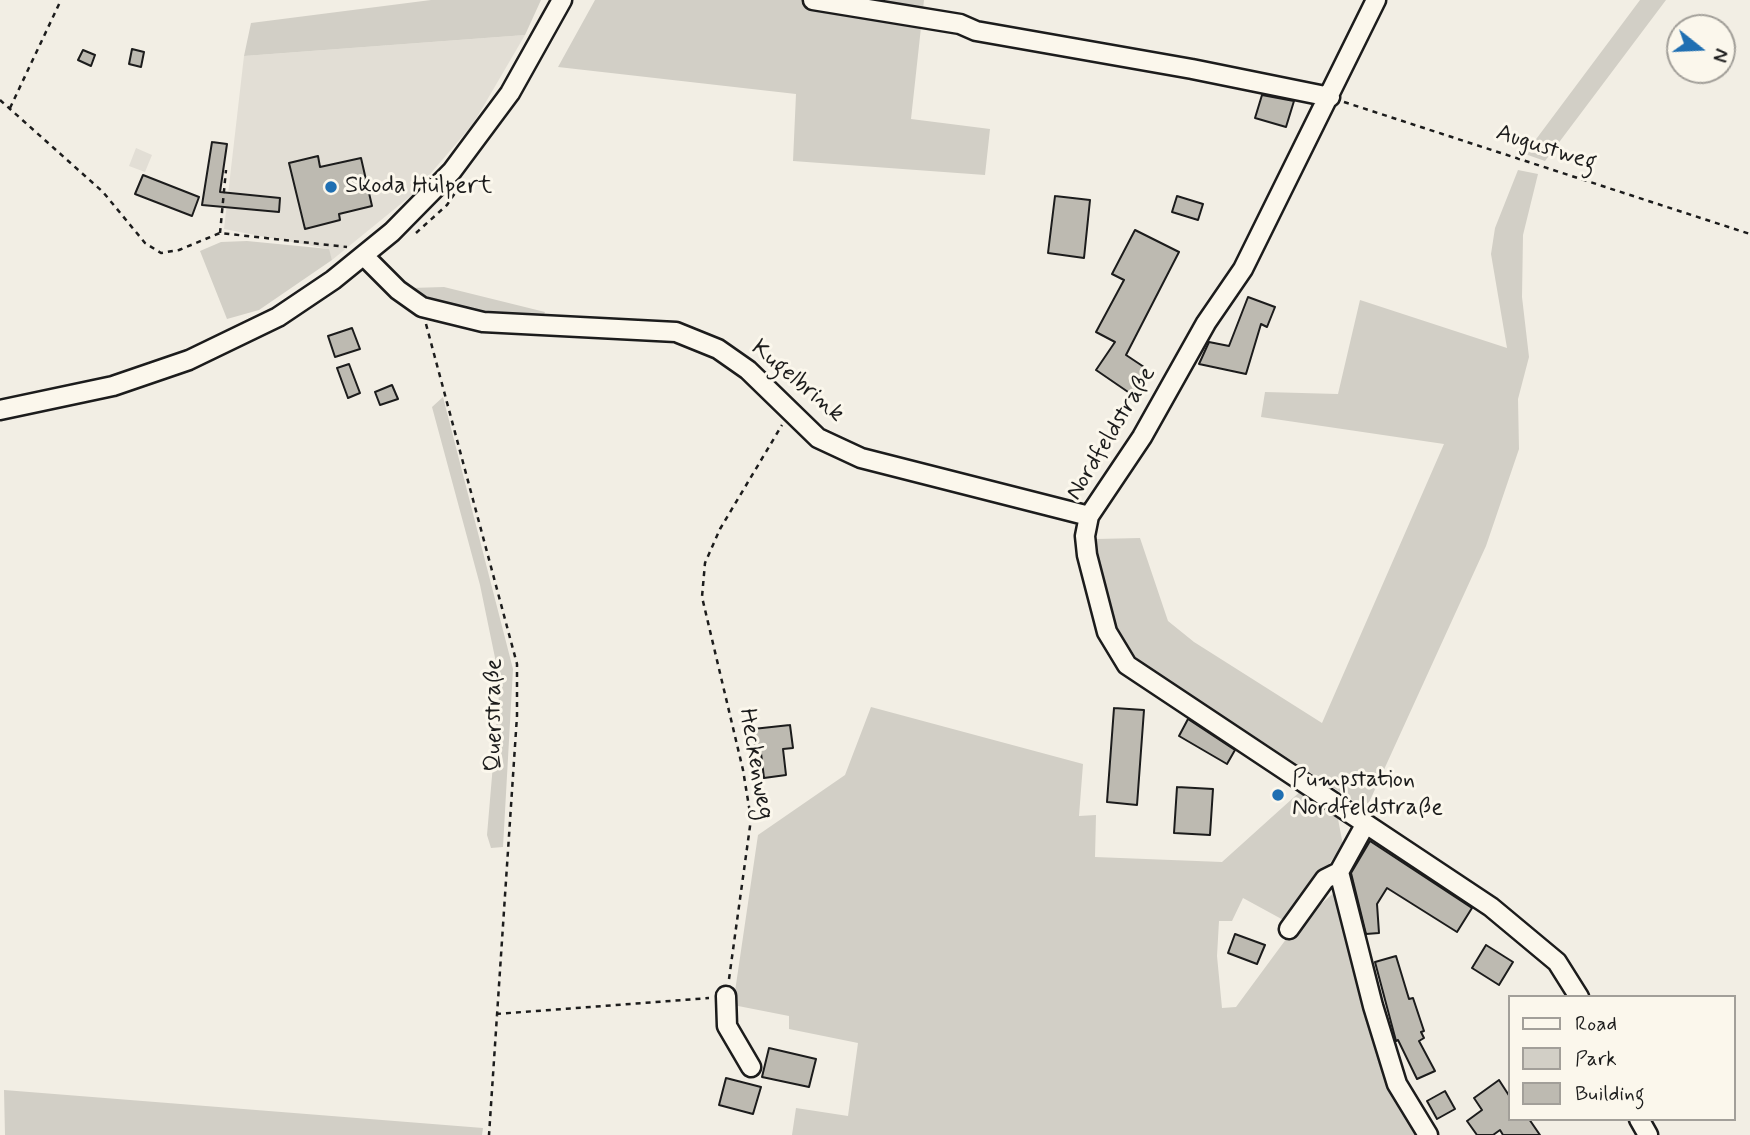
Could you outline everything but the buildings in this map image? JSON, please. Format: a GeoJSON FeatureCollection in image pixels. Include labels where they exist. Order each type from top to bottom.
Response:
{"type":"FeatureCollection","features":[{"type":"Feature","properties":{"kind":"street"},"geometry":{"type":"LineString","coordinates":[[0,410],[113,386],[189,360],[278,317],[364,256],[431,195],[483,132],[536,49],[562,0]]}},
{"type":"Feature","properties":{"kind":"street"},"geometry":{"type":"LineString","coordinates":[[813,0],[960,24],[976,31],[1192,69],[1330,97]]}},
{"type":"Feature","properties":{"kind":"street","name":"Nordfeldstraße"},"geometry":{"type":"LineString","coordinates":[[1376,0],[1243,269],[1206,323],[1142,437],[1089,516],[1085,536],[1094,591],[1107,632],[1127,665],[1491,907],[1557,962],[1577,995]]}},
{"type":"Feature","properties":{"kind":"street","name":"Kugelbrink"},"geometry":{"type":"LineString","coordinates":[[364,256],[398,290],[422,307],[483,322],[676,332],[718,349],[748,370],[789,413],[818,438],[860,458],[1089,516]]}},
{"type":"Feature","properties":{"kind":"street"},"geometry":{"type":"LineString","coordinates":[[1289,929],[1325,878],[1339,872],[1365,825]]}},
{"type":"Feature","properties":{"kind":"street"},"geometry":{"type":"LineString","coordinates":[[1339,872],[1373,1006],[1397,1084],[1428,1135]]}},
{"type":"Feature","properties":{"kind":"street"},"geometry":{"type":"LineString","coordinates":[[726,996],[727,1026],[751,1067]]}},
{"type":"Feature","properties":{"kind":"path"},"geometry":{"type":"LineString","coordinates":[[10,108],[61,0]]}},
{"type":"Feature","properties":{"kind":"path","name":"Augustweg"},"geometry":{"type":"LineString","coordinates":[[1330,97],[1750,234]]}},
{"type":"Feature","properties":{"kind":"path"},"geometry":{"type":"LineString","coordinates":[[0,100],[103,192],[145,243],[161,253],[179,250],[220,233],[355,248],[364,256]]}},
{"type":"Feature","properties":{"kind":"path"},"geometry":{"type":"LineString","coordinates":[[220,233],[226,170]]}},
{"type":"Feature","properties":{"kind":"path"},"geometry":{"type":"LineString","coordinates":[[407,241],[447,205],[462,182]]}},
{"type":"Feature","properties":{"kind":"path","name":"Querstraße"},"geometry":{"type":"LineString","coordinates":[[422,307],[517,664],[517,716],[489,1135]]}},
{"type":"Feature","properties":{"kind":"path","name":"Heckenweg"},"geometry":{"type":"LineString","coordinates":[[726,996],[751,819],[743,771],[702,597],[705,563],[720,528],[789,413]]}},
{"type":"Feature","properties":{"kind":"path"},"geometry":{"type":"LineString","coordinates":[[496,1014],[726,996]]}},
{"type":"Feature","properties":{"kind":"shaded area"},"geometry":{"type":"Polygon","coordinates":[[[525,35],[473,124],[413,194],[332,260],[328,249],[224,229],[244,56],[525,35]]]}},
{"type":"Feature","properties":{"kind":"shaded area"},"geometry":{"type":"Polygon","coordinates":[[[136,148],[152,155],[145,172],[129,166],[136,148]]]}},
{"type":"Feature","properties":{"kind":"green space"},"geometry":{"type":"Polygon","coordinates":[[[431,0],[541,0],[525,35],[244,56],[251,23],[431,0]]]}},
{"type":"Feature","properties":{"kind":"green space"},"geometry":{"type":"Polygon","coordinates":[[[595,0],[924,0],[911,119],[990,129],[985,175],[793,161],[796,94],[558,67],[595,0]]]}},
{"type":"Feature","properties":{"kind":"green space"},"geometry":{"type":"Polygon","coordinates":[[[1640,0],[1666,0],[1545,161],[1525,154],[1640,0]]]}},
{"type":"Feature","properties":{"kind":"green space"},"geometry":{"type":"Polygon","coordinates":[[[1518,170],[1538,174],[1523,235],[1522,297],[1529,357],[1518,399],[1519,449],[1486,546],[1366,809],[1254,736],[1177,691],[1136,657],[1117,630],[1102,585],[1096,539],[1140,538],[1168,621],[1194,642],[1322,723],[1444,444],[1261,417],[1265,392],[1338,394],[1360,300],[1507,348],[1491,254],[1495,228],[1518,170]]]}},
{"type":"Feature","properties":{"kind":"green space"},"geometry":{"type":"Polygon","coordinates":[[[247,241],[329,249],[332,260],[259,310],[227,319],[200,251],[221,242],[247,241]]]}},
{"type":"Feature","properties":{"kind":"green space"},"geometry":{"type":"Polygon","coordinates":[[[444,287],[545,312],[542,319],[456,311],[420,297],[411,288],[444,287]]]}},
{"type":"Feature","properties":{"kind":"green space"},"geometry":{"type":"Polygon","coordinates":[[[443,397],[513,669],[503,847],[491,848],[487,835],[500,682],[480,585],[432,407],[443,397]]]}},
{"type":"Feature","properties":{"kind":"green space"},"geometry":{"type":"Polygon","coordinates":[[[871,707],[1083,764],[1079,816],[1096,815],[1095,857],[1222,862],[1303,789],[1338,819],[1343,845],[1287,922],[1243,898],[1232,921],[1219,921],[1217,956],[1222,1008],[1236,1007],[1295,927],[1337,890],[1420,1135],[792,1135],[796,1108],[848,1116],[858,1043],[789,1029],[789,1016],[733,1005],[758,835],[845,775],[871,707]]]}},
{"type":"Feature","properties":{"kind":"green space"},"geometry":{"type":"Polygon","coordinates":[[[4,1090],[483,1128],[482,1135],[5,1135],[4,1090]]]}},
{"type":"Feature","properties":{"kind":"place","name":"Skoda Hülpert"},"geometry":{"type":"Point","coordinates":[331,187]}},
{"type":"Feature","properties":{"kind":"place","name":"Pumpstation Nordfeldstraße"},"geometry":{"type":"Point","coordinates":[1278,795]}}]}
